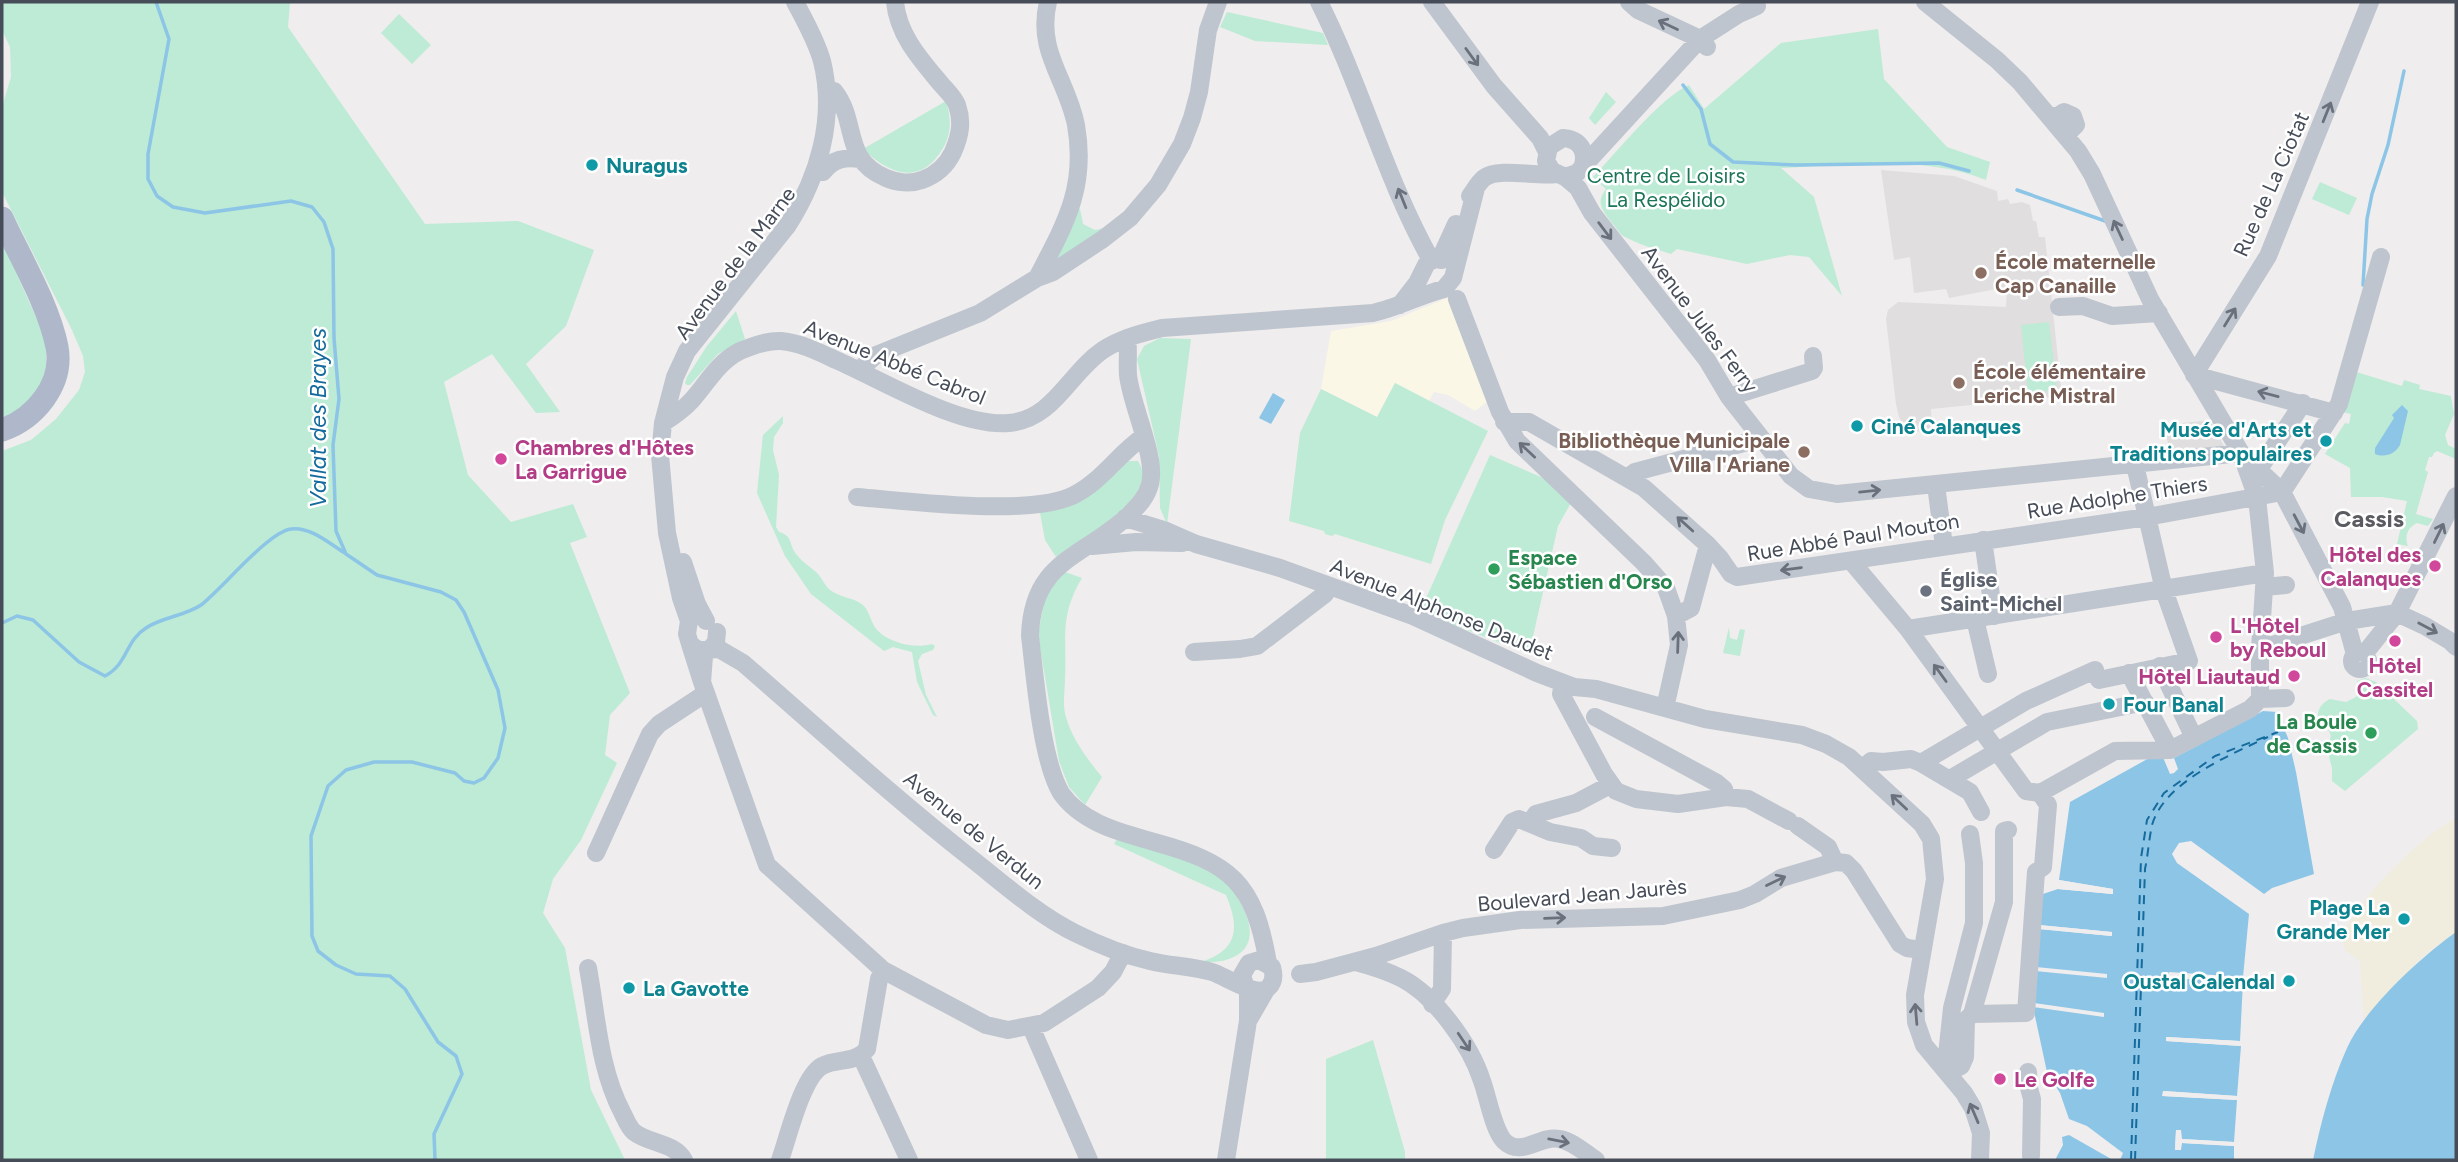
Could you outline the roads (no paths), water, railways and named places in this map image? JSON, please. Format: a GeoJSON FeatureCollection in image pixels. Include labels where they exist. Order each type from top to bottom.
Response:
{"type":"FeatureCollection","features":[{"type":"Feature","properties":{"kind":"main road"},"geometry":{"type":"LineString","coordinates":[[2,218],[49,323],[58,350],[55,377],[46,396],[36,409],[17,425],[2,430]]}},
{"type":"Feature","properties":{"kind":"street","name":"Avenue de la Marne"},"geometry":{"type":"LineString","coordinates":[[663,423],[679,366],[687,351],[788,225],[802,203],[834,131],[822,61],[795,2]]}},
{"type":"Feature","properties":{"kind":"street","name":"Avenue de la Marne"},"geometry":{"type":"LineString","coordinates":[[674,387],[697,351],[803,216],[819,186],[834,131],[834,91],[823,40],[803,2]]}},
{"type":"Feature","properties":{"kind":"street"},"geometry":{"type":"LineString","coordinates":[[834,131],[852,144],[857,158],[870,171],[890,180],[906,183],[921,181],[937,172],[950,159],[961,124],[956,102],[920,59],[902,32],[895,2]]}},
{"type":"Feature","properties":{"kind":"street"},"geometry":{"type":"LineString","coordinates":[[1037,278],[1058,237],[1077,190],[1080,165],[1076,124],[1045,42],[1044,21],[1048,2]]}},
{"type":"Feature","properties":{"kind":"street"},"geometry":{"type":"LineString","coordinates":[[859,370],[876,355],[980,313],[1037,278],[1054,272],[1130,218],[1158,186],[1182,144],[1199,92],[1208,30],[1218,2]]}},
{"type":"Feature","properties":{"kind":"street"},"geometry":{"type":"LineString","coordinates":[[1319,2],[1342,47],[1431,265],[1427,287],[1457,299]]}},
{"type":"Feature","properties":{"kind":"street"},"geometry":{"type":"LineString","coordinates":[[1432,2],[1501,95],[1540,138],[1549,168],[1560,176]]}},
{"type":"Feature","properties":{"kind":"street"},"geometry":{"type":"LineString","coordinates":[[1629,2],[1647,15],[1703,43]]}},
{"type":"Feature","properties":{"kind":"street"},"geometry":{"type":"LineString","coordinates":[[1925,2],[1997,60],[2066,135],[2092,174],[2159,313],[2241,453],[2258,498],[2265,580],[2260,699]]}},
{"type":"Feature","properties":{"kind":"street","name":"Rue de La Ciotat"},"geometry":{"type":"LineString","coordinates":[[2194,375],[2268,256],[2370,2]]}},
{"type":"Feature","properties":{"kind":"street"},"geometry":{"type":"LineString","coordinates":[[1400,305],[1450,241],[1464,205],[1484,178],[1492,175],[1560,176],[1577,173],[1703,43],[1761,4]]}},
{"type":"Feature","properties":{"kind":"street"},"geometry":{"type":"LineString","coordinates":[[1520,174],[1546,154],[1551,145],[1563,138],[1588,147],[1611,135]]}},
{"type":"Feature","properties":{"kind":"street"},"geometry":{"type":"LineString","coordinates":[[1579,144],[1584,155],[1582,168]]}},
{"type":"Feature","properties":{"kind":"street"},"geometry":{"type":"LineString","coordinates":[[823,172],[828,165],[838,160],[857,158]]}},
{"type":"Feature","properties":{"kind":"street","name":"Avenue Jules Ferry"},"geometry":{"type":"LineString","coordinates":[[1560,176],[1578,188],[1592,213],[1707,360],[1729,397],[1791,476],[1803,486],[1837,494],[1936,485]]}},
{"type":"Feature","properties":{"kind":"street"},"geometry":{"type":"LineString","coordinates":[[1437,291],[1447,287],[1453,275],[1476,188]]}},
{"type":"Feature","properties":{"kind":"street"},"geometry":{"type":"LineString","coordinates":[[1420,241],[1435,245],[1450,241]]}},
{"type":"Feature","properties":{"kind":"street"},"geometry":{"type":"LineString","coordinates":[[2282,492],[2341,398],[2381,257]]}},
{"type":"Feature","properties":{"kind":"street"},"geometry":{"type":"LineString","coordinates":[[1431,265],[1449,264],[1469,334],[1504,422],[1517,441],[1644,563],[1666,588],[1676,616],[1679,645],[1665,708]]}},
{"type":"Feature","properties":{"kind":"street","name":"Avenue Abbé Cabrol"},"geometry":{"type":"LineString","coordinates":[[663,423],[685,407],[718,367],[740,351],[759,344],[780,341],[807,347],[941,409],[989,424],[1012,423],[1036,414],[1055,401],[1091,359],[1119,342],[1162,328],[1373,313],[1437,291]]}},
{"type":"Feature","properties":{"kind":"street"},"geometry":{"type":"LineString","coordinates":[[2059,307],[2082,306],[2112,316],[2159,313]]}},
{"type":"Feature","properties":{"kind":"street"},"geometry":{"type":"LineString","coordinates":[[1119,342],[1150,464],[1154,518],[1159,536]]}},
{"type":"Feature","properties":{"kind":"street"},"geometry":{"type":"LineString","coordinates":[[1729,397],[1812,371],[1813,355]]}},
{"type":"Feature","properties":{"kind":"street"},"geometry":{"type":"LineString","coordinates":[[2194,375],[2334,413]]}},
{"type":"Feature","properties":{"kind":"street"},"geometry":{"type":"LineString","coordinates":[[674,387],[692,390],[707,380]]}},
{"type":"Feature","properties":{"kind":"street"},"geometry":{"type":"LineString","coordinates":[[2259,469],[2303,403]]}},
{"type":"Feature","properties":{"kind":"street"},"geometry":{"type":"LineString","coordinates":[[1504,422],[1529,422],[1644,488],[1708,545],[1728,570],[1698,585]]}},
{"type":"Feature","properties":{"kind":"street","name":"Avenue de Verdun"},"geometry":{"type":"LineString","coordinates":[[663,423],[660,456],[667,533],[681,598],[689,621],[689,637],[704,688],[767,865],[883,970],[986,1025],[1008,1030],[1031,1027]]}},
{"type":"Feature","properties":{"kind":"street"},"geometry":{"type":"LineString","coordinates":[[1627,478],[1635,472],[1755,440],[1760,436]]}},
{"type":"Feature","properties":{"kind":"street"},"geometry":{"type":"LineString","coordinates":[[857,497],[941,504],[1033,506],[1073,496],[1102,476],[1143,437]]}},
{"type":"Feature","properties":{"kind":"street"},"geometry":{"type":"LineString","coordinates":[[1944,546],[1936,485],[2241,453],[2282,492],[2339,599],[2360,653],[2396,613],[2456,496]]}},
{"type":"Feature","properties":{"kind":"street"},"geometry":{"type":"LineString","coordinates":[[1921,763],[2026,701],[2097,675],[2129,673],[2189,662],[2164,590],[2135,465]]}},
{"type":"Feature","properties":{"kind":"street"},"geometry":{"type":"LineString","coordinates":[[1150,485],[1141,502],[1125,518],[1060,564],[1037,595],[1030,617],[1030,636],[1047,756],[1061,793],[1086,817],[1110,830],[1190,852],[1215,863],[1241,886],[1251,902],[1274,975],[1248,1021]]}},
{"type":"Feature","properties":{"kind":"street","name":"Rue Adolphe Thiers"},"geometry":{"type":"LineString","coordinates":[[1983,540],[2147,517],[2282,492]]}},
{"type":"Feature","properties":{"kind":"street","name":"Avenue de Verdun"},"geometry":{"type":"LineString","coordinates":[[664,502],[697,604],[721,639],[743,663]]}},
{"type":"Feature","properties":{"kind":"street"},"geometry":{"type":"LineString","coordinates":[[1125,518],[1159,536]]}},
{"type":"Feature","properties":{"kind":"street"},"geometry":{"type":"LineString","coordinates":[[1086,547],[1159,536]]}},
{"type":"Feature","properties":{"kind":"street","name":"Avenue Alphonse Daudet"},"geometry":{"type":"LineString","coordinates":[[1159,536],[1280,568],[1413,616],[1577,688],[1596,689],[1741,727],[1751,726],[1802,735],[1826,744],[1863,768],[1922,824],[1931,839],[1936,879],[1915,995],[1916,1022],[1924,1045],[1964,1093],[1978,1121],[1981,1133],[1980,1160]]}},
{"type":"Feature","properties":{"kind":"street"},"geometry":{"type":"LineString","coordinates":[[1983,540],[1994,616]]}},
{"type":"Feature","properties":{"kind":"street","name":"Rue Abbé Paul Mouton"},"geometry":{"type":"LineString","coordinates":[[1728,570],[1737,577],[1983,540]]}},
{"type":"Feature","properties":{"kind":"street"},"geometry":{"type":"LineString","coordinates":[[1676,616],[1691,608],[1708,545]]}},
{"type":"Feature","properties":{"kind":"street"},"geometry":{"type":"LineString","coordinates":[[1851,561],[1908,629],[2026,791],[2040,793],[2115,751],[2170,750],[2250,709],[2260,699],[2287,698]]}},
{"type":"Feature","properties":{"kind":"street"},"geometry":{"type":"LineString","coordinates":[[1908,629],[2164,590],[2265,580],[2286,585]]}},
{"type":"Feature","properties":{"kind":"street"},"geometry":{"type":"LineString","coordinates":[[1195,652],[1257,646],[1325,594],[1330,586]]}},
{"type":"Feature","properties":{"kind":"street"},"geometry":{"type":"LineString","coordinates":[[2260,649],[2347,621],[2396,613],[2425,626],[2450,641],[2456,648]]}},
{"type":"Feature","properties":{"kind":"street"},"geometry":{"type":"LineString","coordinates":[[1975,619],[1988,674]]}},
{"type":"Feature","properties":{"kind":"street"},"geometry":{"type":"LineString","coordinates":[[596,852],[654,729],[704,688],[704,656],[716,642],[712,626],[696,622],[689,637],[698,650],[708,649]]}},
{"type":"Feature","properties":{"kind":"street","name":"Avenue de Verdun"},"geometry":{"type":"LineString","coordinates":[[708,649],[724,651],[743,663],[930,825],[1042,914],[1076,933],[1123,953],[1151,961],[1210,971],[1246,987]]}},
{"type":"Feature","properties":{"kind":"street"},"geometry":{"type":"LineString","coordinates":[[2160,666],[2194,738]]}},
{"type":"Feature","properties":{"kind":"street"},"geometry":{"type":"LineString","coordinates":[[2129,673],[2170,750]]}},
{"type":"Feature","properties":{"kind":"street"},"geometry":{"type":"LineString","coordinates":[[1563,683],[1561,694],[1610,785],[1625,796],[1656,803],[1678,804],[1726,797],[1748,799],[1794,823],[1828,847],[1835,862],[1846,863],[1854,871],[1897,940],[1908,948],[1922,950]]}},
{"type":"Feature","properties":{"kind":"street"},"geometry":{"type":"LineString","coordinates":[[1950,779],[2047,722],[2146,702]]}},
{"type":"Feature","properties":{"kind":"street"},"geometry":{"type":"LineString","coordinates":[[1595,717],[1717,783],[1724,789],[1726,797]]}},
{"type":"Feature","properties":{"kind":"street"},"geometry":{"type":"LineString","coordinates":[[1863,768],[1871,761],[1911,759],[1970,792],[1981,812]]}},
{"type":"Feature","properties":{"kind":"street"},"geometry":{"type":"LineString","coordinates":[[1530,823],[1536,814],[1576,803],[1610,785]]}},
{"type":"Feature","properties":{"kind":"street"},"geometry":{"type":"LineString","coordinates":[[1972,1014],[2026,1013],[2036,872],[2043,867],[2048,805],[2040,793]]}},
{"type":"Feature","properties":{"kind":"street"},"geometry":{"type":"LineString","coordinates":[[1494,850],[1515,819],[1550,832],[1581,838],[1592,846],[1612,848]]}},
{"type":"Feature","properties":{"kind":"street"},"geometry":{"type":"LineString","coordinates":[[1970,834],[1974,863],[1974,923],[1952,1008],[1945,1069],[1961,1066],[1965,1057],[1964,1027],[1972,1014],[2004,902],[2004,831],[2008,830]]}},
{"type":"Feature","properties":{"kind":"street","name":"Boulevard Jean Jaurès"},"geometry":{"type":"LineString","coordinates":[[1268,988],[1300,974],[1376,956],[1463,928],[1520,920],[1664,916],[1740,900],[1781,878],[1835,862]]}},
{"type":"Feature","properties":{"kind":"street"},"geometry":{"type":"LineString","coordinates":[[1226,1160],[1248,1021],[1246,987],[1242,975],[1260,928]]}},
{"type":"Feature","properties":{"kind":"street"},"geometry":{"type":"LineString","coordinates":[[1432,1004],[1442,989],[1443,933]]}},
{"type":"Feature","properties":{"kind":"street"},"geometry":{"type":"LineString","coordinates":[[1090,1160],[1031,1027],[1044,1023],[1104,984],[1123,953]]}},
{"type":"Feature","properties":{"kind":"street"},"geometry":{"type":"LineString","coordinates":[[1247,964],[1259,960],[1300,974]]}},
{"type":"Feature","properties":{"kind":"street"},"geometry":{"type":"LineString","coordinates":[[1353,961],[1403,979],[1449,1021],[1478,1066],[1499,1132],[1519,1154],[1541,1140],[1557,1138],[1571,1143],[1595,1160]]}},
{"type":"Feature","properties":{"kind":"street","name":"Avenue de Verdun"},"geometry":{"type":"LineString","coordinates":[[1210,971],[1247,964]]}},
{"type":"Feature","properties":{"kind":"street"},"geometry":{"type":"LineString","coordinates":[[589,968],[604,1065],[616,1100],[632,1131],[676,1149],[684,1160]]}},
{"type":"Feature","properties":{"kind":"street"},"geometry":{"type":"LineString","coordinates":[[780,1160],[808,1079],[822,1066],[861,1056],[869,1041],[879,979],[883,970]]}},
{"type":"Feature","properties":{"kind":"street"},"geometry":{"type":"LineString","coordinates":[[1246,987],[1257,992],[1268,988]]}},
{"type":"Feature","properties":{"kind":"street"},"geometry":{"type":"LineString","coordinates":[[861,1056],[909,1160]]}},
{"type":"Feature","properties":{"kind":"street"},"geometry":{"type":"LineString","coordinates":[[2028,1072],[2032,1099],[2031,1156]]}},
{"type":"Feature","properties":{"kind":"water"},"geometry":{"type":"Polygon","coordinates":[[[1273,393],[1285,400],[1271,424],[1259,418],[1273,393]]]}},
{"type":"Feature","properties":{"kind":"water"},"geometry":{"type":"Polygon","coordinates":[[[2402,405],[2408,411],[2400,445],[2389,454],[2375,454],[2375,448],[2394,418],[2392,415],[2402,405]]]}},
{"type":"Feature","properties":{"kind":"water"},"geometry":{"type":"Polygon","coordinates":[[[2263,711],[2277,712],[2288,738],[2314,874],[2272,888],[2264,894],[2191,841],[2179,843],[2172,854],[2177,863],[2249,914],[2243,977],[2169,973],[2169,978],[2243,981],[2240,1041],[2166,1037],[2166,1041],[2241,1046],[2237,1096],[2163,1091],[2163,1096],[2237,1100],[2234,1142],[2182,1139],[2176,1130],[2175,1150],[2182,1143],[2234,1146],[2234,1160],[2120,1160],[2123,1153],[2087,1126],[2069,1119],[2060,1093],[2047,1072],[2033,1007],[2104,1017],[2104,1013],[2034,1003],[2035,971],[2107,978],[2107,974],[2036,967],[2039,929],[2111,936],[2112,932],[2039,925],[2043,894],[2058,889],[2112,894],[2113,889],[2059,880],[2070,802],[2151,757],[2162,755],[2170,774],[2174,773],[2178,769],[2174,758],[2263,711]]]}},
{"type":"Feature","properties":{"kind":"water"},"geometry":{"type":"Polygon","coordinates":[[[2456,932],[2456,1160],[2313,1160],[2331,1089],[2355,1033],[2395,984],[2456,932]]]}},
{"type":"Feature","properties":{"kind":"water"},"geometry":{"type":"Polygon","coordinates":[[[2069,1135],[2113,1160],[2055,1160],[2063,1145],[2062,1137],[2069,1135]]]}},
{"type":"Feature","properties":{"kind":"waterway","name":"Vallat des Brayes"},"geometry":{"type":"LineString","coordinates":[[156,2],[169,39],[148,154],[148,179],[157,196],[173,207],[205,213],[291,201],[312,207],[324,222],[333,249],[334,338],[339,399],[333,445],[336,531],[346,554],[377,575],[441,592],[456,600],[464,612],[498,690],[505,728],[498,758],[484,778],[474,783],[464,781],[455,773],[412,762],[374,762],[346,770],[328,786],[311,836],[312,936],[318,951],[336,965],[356,974],[390,976],[405,989],[438,1042],[456,1056],[462,1074],[434,1134],[435,1160]]}},
{"type":"Feature","properties":{"kind":"waterway"},"geometry":{"type":"LineString","coordinates":[[2363,285],[2367,219],[2388,145],[2404,71]]}},
{"type":"Feature","properties":{"kind":"waterway"},"geometry":{"type":"LineString","coordinates":[[1683,85],[1701,109],[1710,144],[1733,162],[1796,165],[1939,163],[1969,171]]}},
{"type":"Feature","properties":{"kind":"waterway"},"geometry":{"type":"LineString","coordinates":[[2017,190],[2108,222]]}},
{"type":"Feature","properties":{"kind":"waterway"},"geometry":{"type":"LineString","coordinates":[[2,623],[17,616],[33,620],[79,662],[105,676],[118,665],[139,633],[152,624],[201,605],[258,550],[281,532],[291,529],[305,530],[320,536],[345,553]]}},
{"type":"Feature","properties":{"kind":"place","name":"Nuragus"},"geometry":{"type":"Point","coordinates":[592,165]}},
{"type":"Feature","properties":{"kind":"place","name":"École maternelle Cap Canaille"},"geometry":{"type":"Point","coordinates":[1981,273]}},
{"type":"Feature","properties":{"kind":"place","name":"École élémentaire Leriche Mistral"},"geometry":{"type":"Point","coordinates":[1959,383]}},
{"type":"Feature","properties":{"kind":"place","name":"Ciné Calanques"},"geometry":{"type":"Point","coordinates":[1857,426]}},
{"type":"Feature","properties":{"kind":"place","name":"Musée d'Arts et Traditions populaires"},"geometry":{"type":"Point","coordinates":[2326,441]}},
{"type":"Feature","properties":{"kind":"place","name":"Bibliothèque Municipale Villa l'Ariane"},"geometry":{"type":"Point","coordinates":[1804,452]}},
{"type":"Feature","properties":{"kind":"place","name":"Chambres d'Hôtes La Garrigue"},"geometry":{"type":"Point","coordinates":[501,459]}},
{"type":"Feature","properties":{"kind":"place","name":"Hôtel des Calanques"},"geometry":{"type":"Point","coordinates":[2435,566]}},
{"type":"Feature","properties":{"kind":"place","name":"Espace Sébastien d'Orso"},"geometry":{"type":"Point","coordinates":[1494,569]}},
{"type":"Feature","properties":{"kind":"place","name":"Église Saint-Michel"},"geometry":{"type":"Point","coordinates":[1926,591]}},
{"type":"Feature","properties":{"kind":"place","name":"L'Hôtel by Reboul"},"geometry":{"type":"Point","coordinates":[2216,637]}},
{"type":"Feature","properties":{"kind":"place","name":"Hôtel Cassitel"},"geometry":{"type":"Point","coordinates":[2395,641]}},
{"type":"Feature","properties":{"kind":"place","name":"Hôtel Liautaud"},"geometry":{"type":"Point","coordinates":[2294,676]}},
{"type":"Feature","properties":{"kind":"place","name":"Four Banal"},"geometry":{"type":"Point","coordinates":[2109,704]}},
{"type":"Feature","properties":{"kind":"place","name":"La Boule de Cassis"},"geometry":{"type":"Point","coordinates":[2371,733]}},
{"type":"Feature","properties":{"kind":"place","name":"Plage La Grande Mer"},"geometry":{"type":"Point","coordinates":[2404,919]}},
{"type":"Feature","properties":{"kind":"place","name":"Oustal Calendal"},"geometry":{"type":"Point","coordinates":[2289,981]}},
{"type":"Feature","properties":{"kind":"place","name":"La Gavotte"},"geometry":{"type":"Point","coordinates":[629,988]}},
{"type":"Feature","properties":{"kind":"place","name":"Le Golfe"},"geometry":{"type":"Point","coordinates":[2000,1079]}},
{"type":"Feature","properties":{"kind":"district","name":"Cassis"},"geometry":{"type":"Point","coordinates":[2369,518]}},
{"type":"Feature","properties":{"kind":"park label","name":"Centre de Loisirs La Respélido"},"geometry":{"type":"Point","coordinates":[1666,187]}}]}
